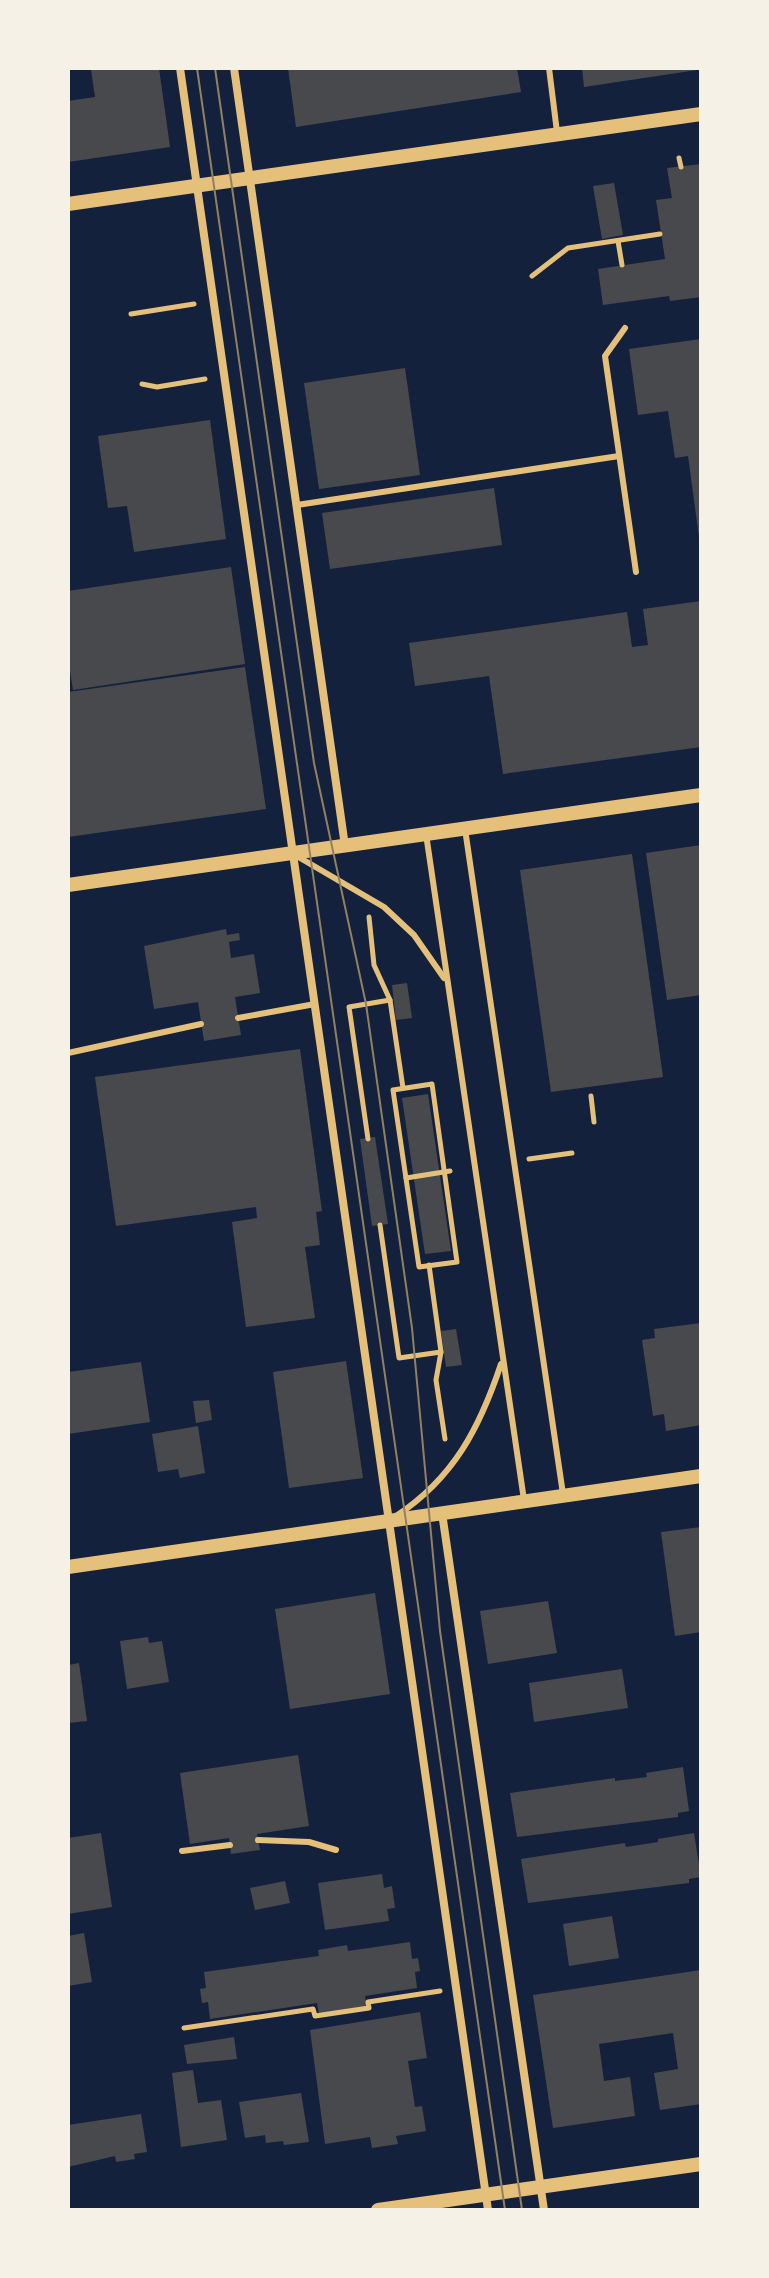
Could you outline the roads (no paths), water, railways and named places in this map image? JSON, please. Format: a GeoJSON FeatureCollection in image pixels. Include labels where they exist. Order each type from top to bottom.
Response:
{"type":"FeatureCollection","features":[{"type":"Feature","properties":{"kind":"street"},"geometry":{"type":"LineString","coordinates":[[180,68],[487,2202]]}},
{"type":"Feature","properties":{"kind":"street"},"geometry":{"type":"LineString","coordinates":[[234,68],[345,846]]}},
{"type":"Feature","properties":{"kind":"street"},"geometry":{"type":"LineString","coordinates":[[68,204],[701,114]]}},
{"type":"Feature","properties":{"kind":"street"},"geometry":{"type":"LineString","coordinates":[[68,885],[701,795]]}},
{"type":"Feature","properties":{"kind":"street"},"geometry":{"type":"LineString","coordinates":[[68,1567],[701,1476]]}},
{"type":"Feature","properties":{"kind":"street"},"geometry":{"type":"LineString","coordinates":[[442,1513],[544,2210]]}},
{"type":"Feature","properties":{"kind":"street"},"geometry":{"type":"LineString","coordinates":[[378,2210],[487,2202],[541,2187],[701,2164]]}},
{"type":"Feature","properties":{"kind":"lane"},"geometry":{"type":"LineString","coordinates":[[549,68],[558,134]]}},
{"type":"Feature","properties":{"kind":"lane"},"geometry":{"type":"LineString","coordinates":[[625,328],[605,356],[636,572]]}},
{"type":"Feature","properties":{"kind":"lane"},"geometry":{"type":"LineString","coordinates":[[297,505],[619,456]]}},
{"type":"Feature","properties":{"kind":"lane"},"geometry":{"type":"LineString","coordinates":[[465,829],[563,1496]]}},
{"type":"Feature","properties":{"kind":"lane"},"geometry":{"type":"LineString","coordinates":[[426,834],[525,1501]]}},
{"type":"Feature","properties":{"kind":"lane"},"geometry":{"type":"LineString","coordinates":[[293,853],[384,907],[414,935],[446,981]]}},
{"type":"Feature","properties":{"kind":"lane"},"geometry":{"type":"LineString","coordinates":[[238,1018],[315,1004]]}},
{"type":"Feature","properties":{"kind":"lane"},"geometry":{"type":"LineString","coordinates":[[68,1053],[201,1024]]}},
{"type":"Feature","properties":{"kind":"lane"},"geometry":{"type":"LineString","coordinates":[[389,1521],[425,1493],[470,1441],[502,1361]]}},
{"type":"Feature","properties":{"kind":"lane"},"geometry":{"type":"LineString","coordinates":[[258,1840],[309,1842],[336,1850]]}},
{"type":"Feature","properties":{"kind":"lane"},"geometry":{"type":"LineString","coordinates":[[182,1851],[230,1845]]}},
{"type":"Feature","properties":{"kind":"tram line"},"geometry":{"type":"LineString","coordinates":[[197,68],[505,2210]]}},
{"type":"Feature","properties":{"kind":"tram line"},"geometry":{"type":"LineString","coordinates":[[215,68],[314,763],[366,1004],[412,1328],[440,1631],[522,2210]]}}]}
